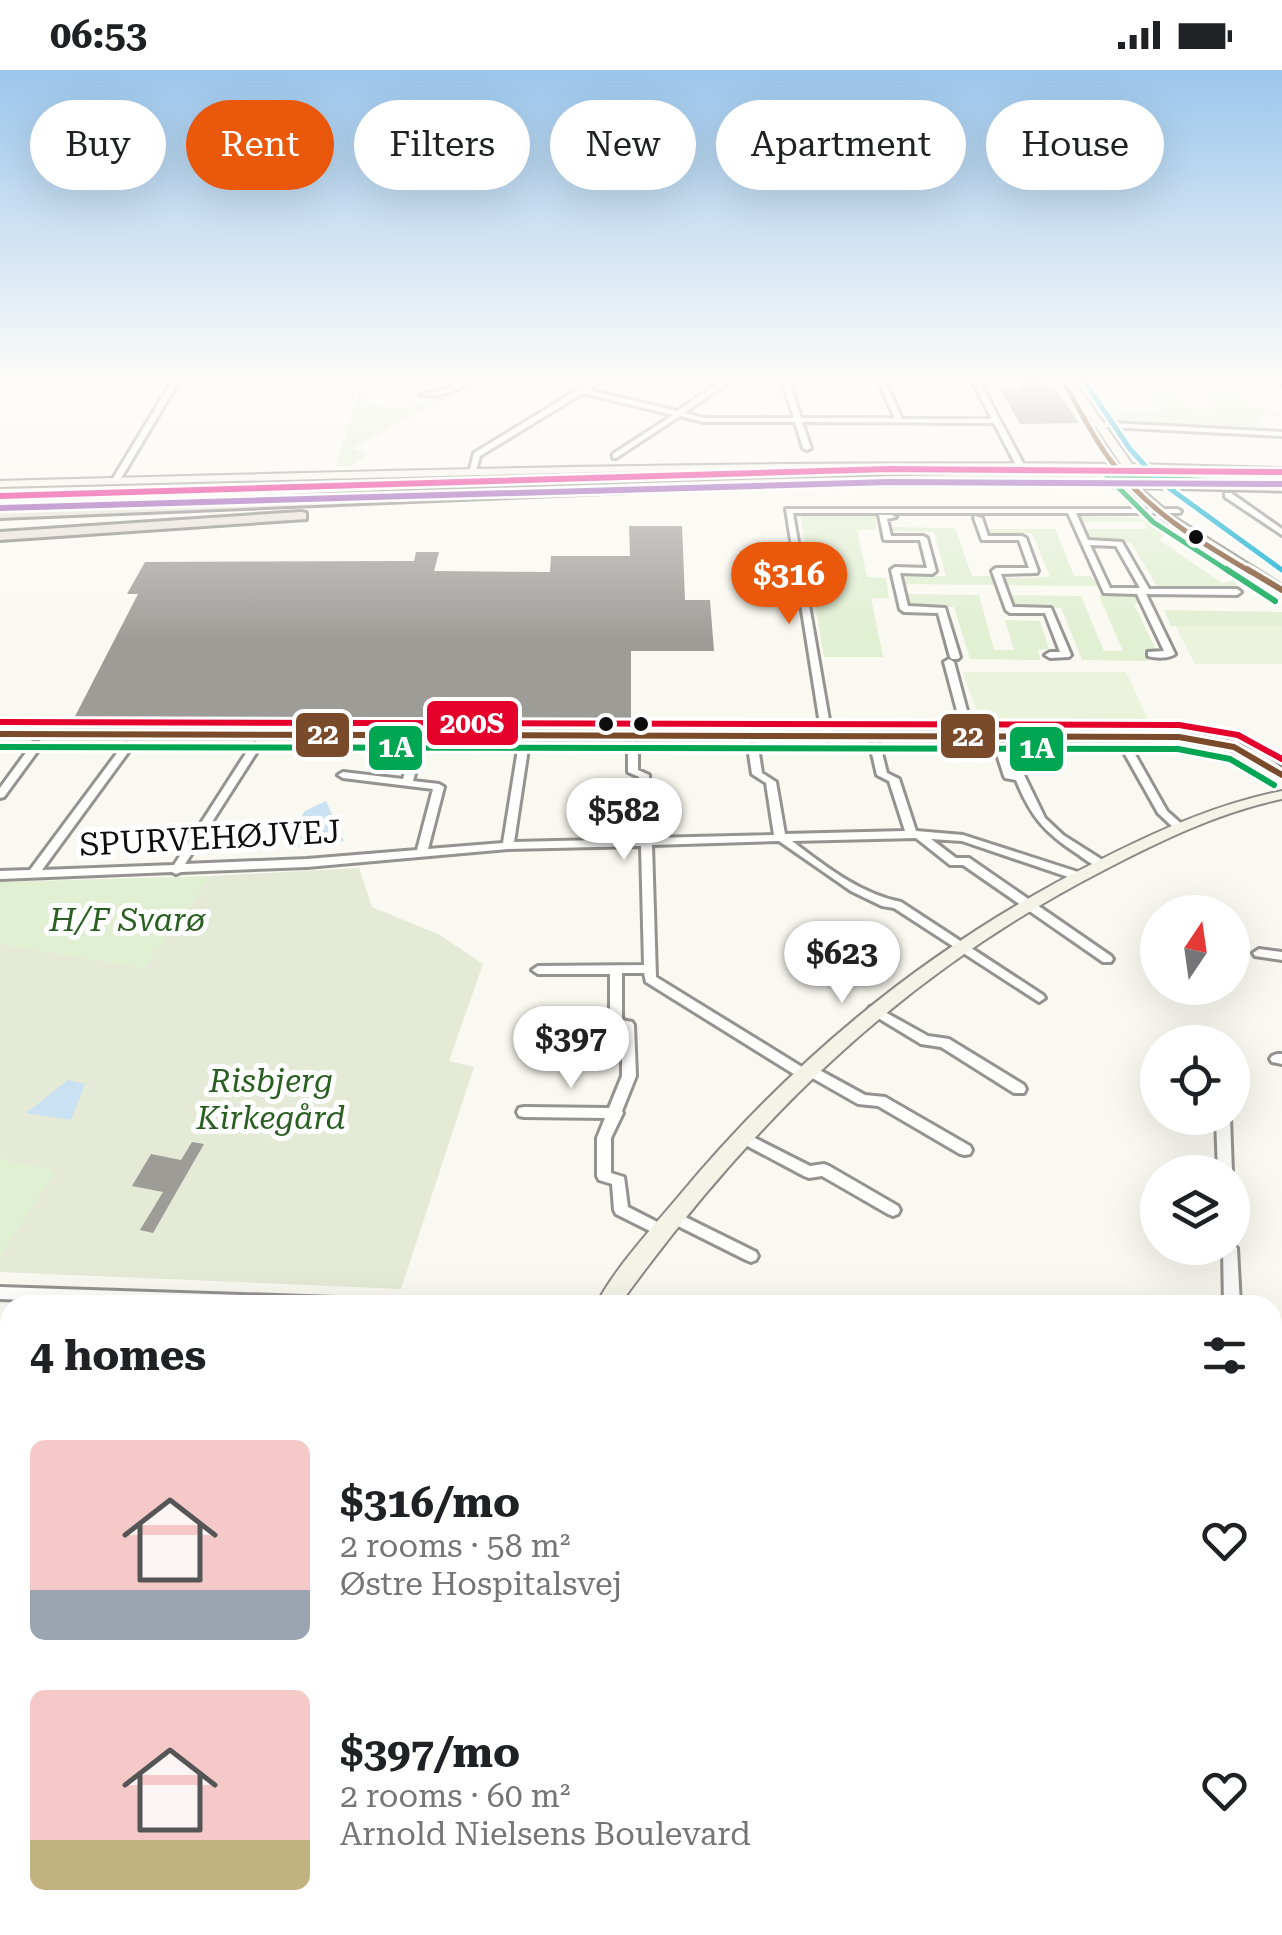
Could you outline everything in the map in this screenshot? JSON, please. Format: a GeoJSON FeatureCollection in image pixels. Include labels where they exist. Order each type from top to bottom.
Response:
{"type":"FeatureCollection","features":[{"type":"Feature","properties":{"kind":"highway"},"geometry":{"type":"LineString","coordinates":[[0,514],[923,475],[1282,483]]}},
{"type":"Feature","properties":{"kind":"highway"},"geometry":{"type":"LineString","coordinates":[[0,523],[926,484]]}},
{"type":"Feature","properties":{"kind":"highway"},"geometry":{"type":"LineString","coordinates":[[0,536],[617,495]]}},
{"type":"Feature","properties":{"kind":"highway"},"geometry":{"type":"LineString","coordinates":[[0,503],[258,502]]}},
{"type":"Feature","properties":{"kind":"main road"},"geometry":{"type":"LineString","coordinates":[[926,484],[1282,483]]}},
{"type":"Feature","properties":{"kind":"street"},"geometry":{"type":"LineString","coordinates":[[116,480],[123,468]]}},
{"type":"Feature","properties":{"kind":"street"},"geometry":{"type":"LineString","coordinates":[[0,484],[567,468]]}},
{"type":"Feature","properties":{"kind":"street"},"geometry":{"type":"LineString","coordinates":[[1123,468],[1282,588]]}},
{"type":"Feature","properties":{"kind":"street"},"geometry":{"type":"LineString","coordinates":[[1123,468],[1136,490],[1161,512],[1282,588]]}},
{"type":"Feature","properties":{"kind":"street"},"geometry":{"type":"LineString","coordinates":[[1125,468],[1282,471]]}},
{"type":"Feature","properties":{"kind":"street"},"geometry":{"type":"LineString","coordinates":[[1228,495],[1282,533]]}},
{"type":"Feature","properties":{"kind":"street"},"geometry":{"type":"LineString","coordinates":[[968,737],[942,610],[904,609],[895,570],[932,571],[923,538],[887,538],[882,517],[1073,516],[1176,510]]}},
{"type":"Feature","properties":{"kind":"street"},"geometry":{"type":"LineString","coordinates":[[827,737],[789,511],[1073,516]]}},
{"type":"Feature","properties":{"kind":"street"},"geometry":{"type":"LineString","coordinates":[[1073,516],[1107,591],[1237,592]]}},
{"type":"Feature","properties":{"kind":"street"},"geometry":{"type":"LineString","coordinates":[[978,518],[985,538],[1022,538],[1034,571],[996,571],[1010,610],[1048,610],[1066,655],[1050,655]]}},
{"type":"Feature","properties":{"kind":"street"},"geometry":{"type":"LineString","coordinates":[[1085,542],[1119,544],[1170,654],[1151,654]]}},
{"type":"Feature","properties":{"kind":"street"},"geometry":{"type":"LineString","coordinates":[[0,734],[1201,739],[1244,751],[1282,775]]}},
{"type":"Feature","properties":{"kind":"street"},"geometry":{"type":"LineString","coordinates":[[633,744],[633,772],[644,775],[649,974]]}},
{"type":"Feature","properties":{"kind":"street"},"geometry":{"type":"LineString","coordinates":[[0,795],[37,745]]}},
{"type":"Feature","properties":{"kind":"street"},"geometry":{"type":"LineString","coordinates":[[999,745],[1009,776],[1020,777],[1033,814],[1042,825],[1100,864]]}},
{"type":"Feature","properties":{"kind":"street"},"geometry":{"type":"LineString","coordinates":[[176,870],[255,746]]}},
{"type":"Feature","properties":{"kind":"street"},"geometry":{"type":"LineString","coordinates":[[875,746],[882,774],[894,779],[914,834],[954,862],[965,861],[1107,959]]}},
{"type":"Feature","properties":{"kind":"street"},"geometry":{"type":"LineString","coordinates":[[33,874],[127,747]]}},
{"type":"Feature","properties":{"kind":"street"},"geometry":{"type":"LineString","coordinates":[[753,747],[757,774],[771,782],[780,837],[832,878],[846,880],[884,906],[897,906],[1040,998]]}},
{"type":"Feature","properties":{"kind":"street"},"geometry":{"type":"LineString","coordinates":[[1127,748],[1163,812],[1180,828]]}},
{"type":"Feature","properties":{"kind":"street"},"geometry":{"type":"LineString","coordinates":[[508,846],[523,749]]}},
{"type":"Feature","properties":{"kind":"street"},"geometry":{"type":"LineString","coordinates":[[414,759],[408,781],[438,787],[422,852]]}},
{"type":"Feature","properties":{"kind":"street","name":"SPURVEHØJVEJ"},"geometry":{"type":"LineString","coordinates":[[344,775],[408,781]]}},
{"type":"Feature","properties":{"kind":"street"},"geometry":{"type":"LineString","coordinates":[[614,1295],[667,1224],[805,1071],[874,1010],[959,944],[1100,864],[1232,807],[1282,795]]}},
{"type":"Feature","properties":{"kind":"street","name":"SPURVEHØJVEJ"},"geometry":{"type":"LineString","coordinates":[[0,875],[176,870],[508,846],[914,834],[963,838],[1077,876]]}},
{"type":"Feature","properties":{"kind":"street"},"geometry":{"type":"LineString","coordinates":[[1259,953],[1282,956]]}},
{"type":"Feature","properties":{"kind":"street"},"geometry":{"type":"LineString","coordinates":[[538,970],[649,974],[805,1071],[863,1100],[880,1101],[965,1150]]}},
{"type":"Feature","properties":{"kind":"street"},"geometry":{"type":"LineString","coordinates":[[616,970],[616,1025],[628,1025],[628,1076],[604,1138],[604,1176],[619,1181],[621,1210],[750,1256]]}},
{"type":"Feature","properties":{"kind":"street"},"geometry":{"type":"LineString","coordinates":[[874,1010],[926,1041],[944,1042],[1019,1089]]}},
{"type":"Feature","properties":{"kind":"street"},"geometry":{"type":"LineString","coordinates":[[524,1112],[616,1113]]}},
{"type":"Feature","properties":{"kind":"street"},"geometry":{"type":"LineString","coordinates":[[742,1137],[809,1172],[824,1170],[892,1210]]}},
{"type":"Feature","properties":{"kind":"street"},"geometry":{"type":"LineString","coordinates":[[1231,1265],[1232,1295]]}},
{"type":"Feature","properties":{"kind":"street"},"geometry":{"type":"LineString","coordinates":[[0,1293],[56,1295]]}},
{"type":"Feature","properties":{"kind":"green space"},"geometry":{"type":"Polygon","coordinates":[[[800,513],[877,514],[875,530],[857,530],[867,577],[886,578],[889,598],[871,598],[883,657],[824,657],[800,513]]]}},
{"type":"Feature","properties":{"kind":"green space"},"geometry":{"type":"Polygon","coordinates":[[[1080,516],[1149,518],[1171,533],[1158,539],[1222,583],[1236,580],[1237,586],[1157,586],[1131,543],[1083,537],[1079,529],[1147,529],[1144,522],[1082,522],[1080,516]]]}},
{"type":"Feature","properties":{"kind":"green space"},"geometry":{"type":"Polygon","coordinates":[[[887,527],[955,528],[972,576],[994,576],[997,585],[898,584],[899,576],[946,576],[934,532],[888,531],[887,527]]]}},
{"type":"Feature","properties":{"kind":"green space"},"geometry":{"type":"Polygon","coordinates":[[[982,529],[1055,529],[1074,576],[1090,576],[1100,586],[1001,585],[999,578],[1050,577],[1032,533],[983,533],[982,529]]]}},
{"type":"Feature","properties":{"kind":"green space"},"geometry":{"type":"Polygon","coordinates":[[[904,594],[979,595],[994,650],[1014,650],[1005,620],[1040,621],[1049,649],[1038,650],[1040,660],[970,659],[954,607],[907,606],[904,594]]]}},
{"type":"Feature","properties":{"kind":"green space"},"geometry":{"type":"Polygon","coordinates":[[[1005,595],[1081,596],[1104,651],[1123,651],[1099,596],[1142,595],[1146,603],[1134,604],[1156,650],[1143,650],[1148,661],[1082,660],[1061,608],[1009,606],[1005,595]]]}},
{"type":"Feature","properties":{"kind":"green space"},"geometry":{"type":"Polygon","coordinates":[[[1164,610],[1282,612],[1282,626],[1171,626],[1164,610]]]}},
{"type":"Feature","properties":{"kind":"green space"},"geometry":{"type":"Polygon","coordinates":[[[1175,626],[1282,626],[1282,664],[1195,664],[1175,626]]]}},
{"type":"Feature","properties":{"kind":"green space"},"geometry":{"type":"Polygon","coordinates":[[[963,672],[1126,672],[1152,728],[982,727],[963,672]]]}},
{"type":"Feature","properties":{"kind":"green space","name":"Risbjerg Kirkegård"},"geometry":{"type":"Polygon","coordinates":[[[359,868],[372,907],[440,935],[483,964],[449,1061],[474,1067],[401,1289],[0,1272],[0,1255],[55,1171],[0,1159],[0,944],[144,968],[211,876],[359,868]]]}},
{"type":"Feature","properties":{"kind":"green space","name":"H/F Svarø"},"geometry":{"type":"Polygon","coordinates":[[[211,876],[144,968],[0,944],[0,882],[211,876]]]}},
{"type":"Feature","properties":{"kind":"green space"},"geometry":{"type":"Polygon","coordinates":[[[0,1159],[56,1171],[0,1255],[0,1159]]]}},
{"type":"Feature","properties":{"kind":"water"},"geometry":{"type":"Polygon","coordinates":[[[326,801],[344,841],[306,849],[293,845],[291,833],[305,811],[326,801]]]}},
{"type":"Feature","properties":{"kind":"water"},"geometry":{"type":"Polygon","coordinates":[[[68,1080],[85,1084],[71,1120],[26,1113],[68,1080]]]}},
{"type":"Feature","properties":{"kind":"building"},"geometry":{"type":"Polygon","coordinates":[[[629,526],[682,526],[685,600],[710,600],[714,651],[631,651],[631,728],[70,726],[138,594],[127,594],[145,562],[414,561],[416,552],[439,552],[434,571],[550,572],[551,556],[630,556],[629,526]]]}},
{"type":"Feature","properties":{"kind":"building"},"geometry":{"type":"Polygon","coordinates":[[[192,1142],[204,1144],[153,1233],[140,1230],[163,1192],[132,1186],[151,1154],[181,1160],[192,1142]]]}},
{"type":"Feature","properties":{"kind":"transit line","name":"22"},"geometry":{"type":"LineString","coordinates":[[1116,468],[1156,508],[1196,538],[1282,590]]}},
{"type":"Feature","properties":{"kind":"transit line"},"geometry":{"type":"LineString","coordinates":[[1147,468],[1158,480],[1282,570]]}},
{"type":"Feature","properties":{"kind":"transit line"},"geometry":{"type":"LineString","coordinates":[[0,496],[889,469],[1282,472]]}},
{"type":"Feature","properties":{"kind":"transit line","name":"1A"},"geometry":{"type":"LineString","coordinates":[[1105,474],[1153,522],[1275,601]]}},
{"type":"Feature","properties":{"kind":"transit line","name":"1A"},"geometry":{"type":"LineString","coordinates":[[1114,477],[1282,483]]}},
{"type":"Feature","properties":{"kind":"transit line"},"geometry":{"type":"LineString","coordinates":[[0,508],[889,482],[1282,484]]}},
{"type":"Feature","properties":{"kind":"transit line","name":"200S"},"geometry":{"type":"LineString","coordinates":[[0,722],[1179,725],[1238,735],[1282,759]]}},
{"type":"Feature","properties":{"kind":"transit line","name":"22"},"geometry":{"type":"LineString","coordinates":[[0,734],[1179,737],[1234,747],[1282,775]]}},
{"type":"Feature","properties":{"kind":"transit line","name":"1A"},"geometry":{"type":"LineString","coordinates":[[0,747],[1178,749],[1230,759],[1274,785]]}}]}
